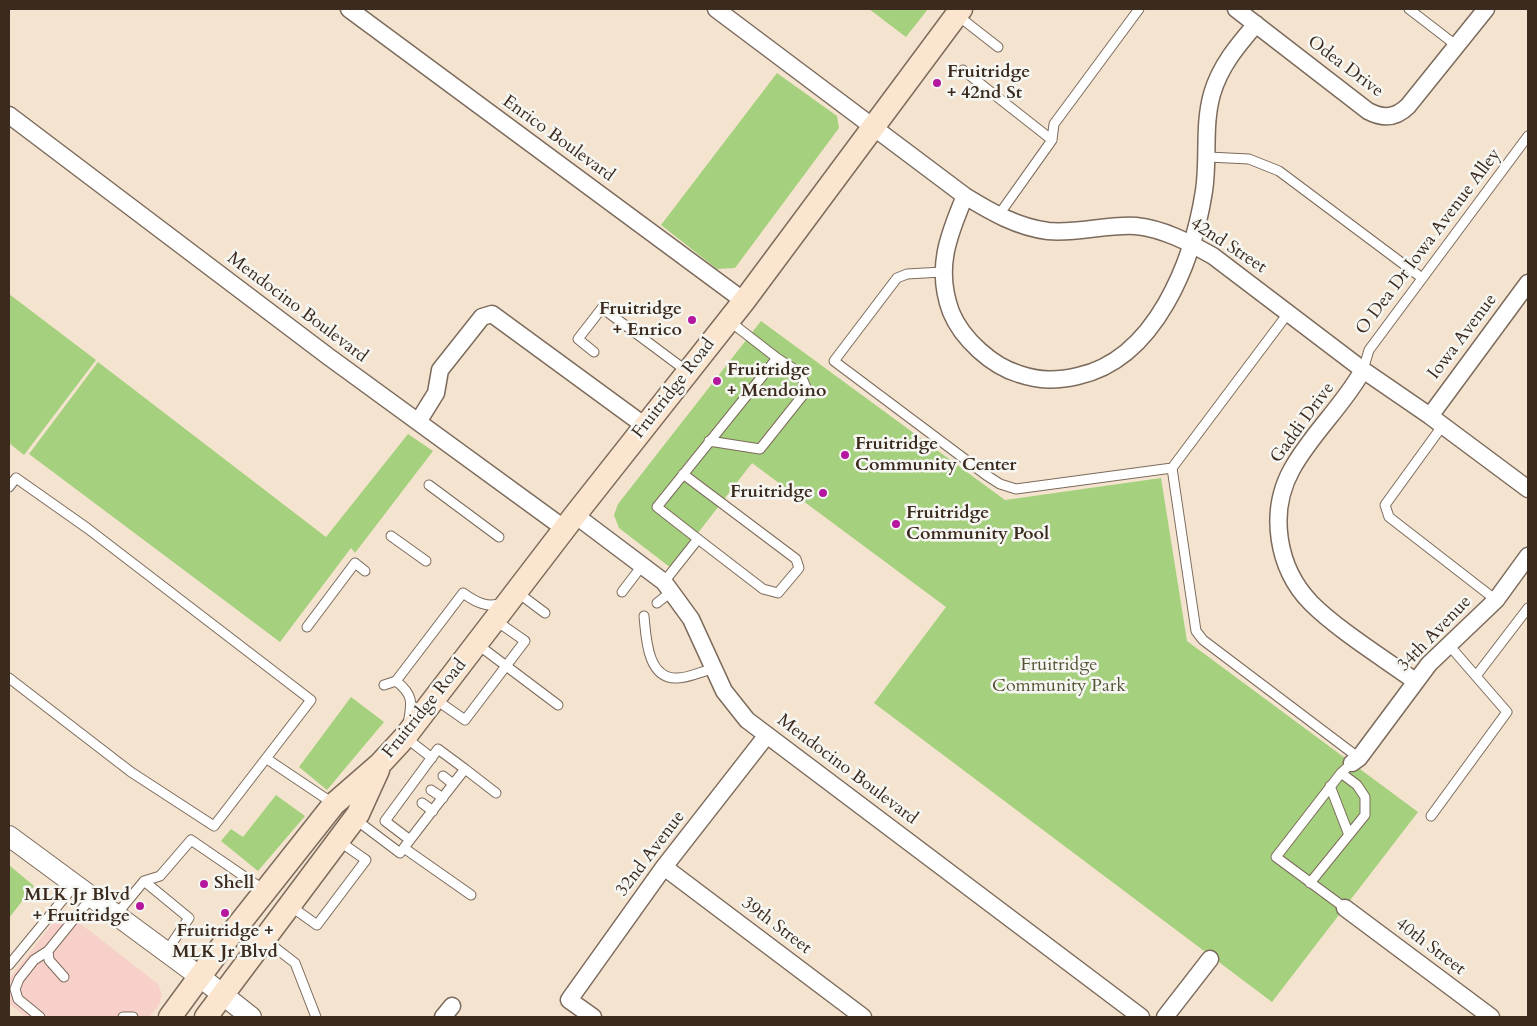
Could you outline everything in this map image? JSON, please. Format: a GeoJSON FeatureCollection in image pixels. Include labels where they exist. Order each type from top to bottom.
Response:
{"type":"FeatureCollection","features":[{"type":"Feature","properties":{"kind":"main road","name":"Fruitridge Road"},"geometry":{"type":"LineString","coordinates":[[170,1017],[199,976],[334,804],[380,764],[405,737],[570,522],[744,301],[959,12]]}},
{"type":"Feature","properties":{"kind":"main road","name":"Fruitridge Road"},"geometry":{"type":"LineString","coordinates":[[206,1017],[354,819],[380,764]]}},
{"type":"Feature","properties":{"kind":"street","name":"Enrico Boulevard"},"geometry":{"type":"LineString","coordinates":[[349,9],[744,301]]}},
{"type":"Feature","properties":{"kind":"street","name":"42nd Street"},"geometry":{"type":"LineString","coordinates":[[716,9],[965,196],[998,216],[1014,223],[1048,231],[1134,226],[1166,232],[1193,244],[1289,312],[1363,370],[1436,420],[1528,489]]}},
{"type":"Feature","properties":{"kind":"street","name":"Odea Drive"},"geometry":{"type":"LineString","coordinates":[[1236,9],[1368,111],[1383,116],[1390,116],[1403,111],[1486,9]]}},
{"type":"Feature","properties":{"kind":"street"},"geometry":{"type":"LineString","coordinates":[[965,196],[946,244],[942,272],[954,318],[975,346],[988,358],[1017,374],[1045,380],[1062,380],[1095,373],[1111,365],[1150,330],[1184,267],[1193,244],[1204,191],[1208,156],[1206,122],[1212,92],[1224,64],[1256,24]]}},
{"type":"Feature","properties":{"kind":"street","name":"Mendocino Boulevard"},"geometry":{"type":"LineString","coordinates":[[9,115],[328,357],[418,422],[641,567],[668,587],[691,619],[713,669],[732,703],[747,720],[1141,1017]]}},
{"type":"Feature","properties":{"kind":"street","name":"Iowa Avenue"},"geometry":{"type":"LineString","coordinates":[[1436,420],[1528,283]]}},
{"type":"Feature","properties":{"kind":"street"},"geometry":{"type":"LineString","coordinates":[[418,422],[436,393],[440,370],[482,317],[492,314],[645,426]]}},
{"type":"Feature","properties":{"kind":"street","name":"Gaddi Drive"},"geometry":{"type":"LineString","coordinates":[[1363,370],[1353,389],[1300,456],[1286,482],[1278,512],[1280,544],[1293,578],[1311,603],[1415,681]]}},
{"type":"Feature","properties":{"kind":"street","name":"34th Avenue"},"geometry":{"type":"LineString","coordinates":[[1351,765],[1415,681],[1448,644],[1475,622],[1496,600],[1528,556]]}},
{"type":"Feature","properties":{"kind":"street","name":"32nd Avenue"},"geometry":{"type":"LineString","coordinates":[[592,1017],[570,1000],[664,867],[767,735]]}},
{"type":"Feature","properties":{"kind":"street"},"geometry":{"type":"LineString","coordinates":[[9,836],[74,886],[199,976],[251,1017]]}},
{"type":"Feature","properties":{"kind":"street","name":"39th Street"},"geometry":{"type":"LineString","coordinates":[[664,867],[863,1017]]}},
{"type":"Feature","properties":{"kind":"street","name":"40th Street"},"geometry":{"type":"LineString","coordinates":[[1345,908],[1490,1017]]}},
{"type":"Feature","properties":{"kind":"street"},"geometry":{"type":"LineString","coordinates":[[1165,1017],[1210,959]]}},
{"type":"Feature","properties":{"kind":"lane"},"geometry":{"type":"LineString","coordinates":[[998,216],[1052,140],[1054,124],[1139,9]]}},
{"type":"Feature","properties":{"kind":"lane"},"geometry":{"type":"LineString","coordinates":[[1409,9],[1457,46]]}},
{"type":"Feature","properties":{"kind":"lane"},"geometry":{"type":"LineString","coordinates":[[959,12],[998,47]]}},
{"type":"Feature","properties":{"kind":"lane"},"geometry":{"type":"LineString","coordinates":[[963,70],[1052,140]]}},
{"type":"Feature","properties":{"kind":"lane","name":"O Dea Dr Iowa Avenue Alley"},"geometry":{"type":"LineString","coordinates":[[1363,370],[1369,350],[1528,136]]}},
{"type":"Feature","properties":{"kind":"lane"},"geometry":{"type":"LineString","coordinates":[[1208,156],[1249,159],[1279,171],[1422,278]]}},
{"type":"Feature","properties":{"kind":"lane"},"geometry":{"type":"LineString","coordinates":[[942,272],[907,274],[897,278],[834,361],[1000,484],[1016,489],[1172,468],[1289,312]]}},
{"type":"Feature","properties":{"kind":"lane"},"geometry":{"type":"LineString","coordinates":[[594,352],[578,339],[602,308],[688,372]]}},
{"type":"Feature","properties":{"kind":"lane"},"geometry":{"type":"LineString","coordinates":[[709,441],[760,449],[807,390],[800,373],[777,358],[728,320]]}},
{"type":"Feature","properties":{"kind":"lane"},"geometry":{"type":"LineString","coordinates":[[683,474],[796,560],[799,568],[778,592],[763,589],[657,507],[683,474],[709,441],[777,358]]}},
{"type":"Feature","properties":{"kind":"lane"},"geometry":{"type":"LineString","coordinates":[[1436,420],[1385,505],[1389,517],[1496,600]]}},
{"type":"Feature","properties":{"kind":"lane"},"geometry":{"type":"LineString","coordinates":[[1172,468],[1196,631],[1203,640],[1351,765],[1357,785],[1365,797],[1365,814],[1310,883]]}},
{"type":"Feature","properties":{"kind":"lane"},"geometry":{"type":"LineString","coordinates":[[9,487],[16,478],[79,522],[311,700],[214,826],[131,772],[9,678]]}},
{"type":"Feature","properties":{"kind":"lane"},"geometry":{"type":"LineString","coordinates":[[429,485],[498,537]]}},
{"type":"Feature","properties":{"kind":"lane"},"geometry":{"type":"LineString","coordinates":[[391,536],[426,561]]}},
{"type":"Feature","properties":{"kind":"lane"},"geometry":{"type":"LineString","coordinates":[[657,603],[698,539]]}},
{"type":"Feature","properties":{"kind":"lane"},"geometry":{"type":"LineString","coordinates":[[307,627],[355,563],[365,571]]}},
{"type":"Feature","properties":{"kind":"lane"},"geometry":{"type":"LineString","coordinates":[[622,592],[641,567]]}},
{"type":"Feature","properties":{"kind":"lane"},"geometry":{"type":"LineString","coordinates":[[384,685],[396,681],[463,593],[476,602],[489,606],[500,604],[516,592],[545,613]]}},
{"type":"Feature","properties":{"kind":"lane"},"geometry":{"type":"LineString","coordinates":[[1476,676],[1528,608]]}},
{"type":"Feature","properties":{"kind":"lane"},"geometry":{"type":"LineString","coordinates":[[644,616],[648,650],[652,661],[659,670],[668,676],[678,678],[713,669]]}},
{"type":"Feature","properties":{"kind":"lane"},"geometry":{"type":"LineString","coordinates":[[435,698],[465,720],[506,667],[525,642],[495,620]]}},
{"type":"Feature","properties":{"kind":"lane"},"geometry":{"type":"LineString","coordinates":[[477,644],[558,705]]}},
{"type":"Feature","properties":{"kind":"lane"},"geometry":{"type":"LineString","coordinates":[[1430,816],[1508,712],[1448,644]]}},
{"type":"Feature","properties":{"kind":"lane"},"geometry":{"type":"LineString","coordinates":[[396,681],[408,690],[411,696],[405,737],[430,764]]}},
{"type":"Feature","properties":{"kind":"lane"},"geometry":{"type":"LineString","coordinates":[[410,840],[385,821],[419,780],[438,749],[496,793]]}},
{"type":"Feature","properties":{"kind":"lane"},"geometry":{"type":"LineString","coordinates":[[267,759],[334,804]]}},
{"type":"Feature","properties":{"kind":"lane"},"geometry":{"type":"LineString","coordinates":[[1345,908],[1276,857],[1330,786],[1351,765]]}},
{"type":"Feature","properties":{"kind":"lane"},"geometry":{"type":"LineString","coordinates":[[354,819],[400,853],[465,769]]}},
{"type":"Feature","properties":{"kind":"lane"},"geometry":{"type":"LineString","coordinates":[[443,776],[454,784]]}},
{"type":"Feature","properties":{"kind":"lane"},"geometry":{"type":"LineString","coordinates":[[1330,786],[1349,835]]}},
{"type":"Feature","properties":{"kind":"lane"},"geometry":{"type":"LineString","coordinates":[[431,790],[443,798]]}},
{"type":"Feature","properties":{"kind":"lane"},"geometry":{"type":"LineString","coordinates":[[422,803],[433,811]]}},
{"type":"Feature","properties":{"kind":"lane"},"geometry":{"type":"LineString","coordinates":[[116,916],[144,882],[160,876],[191,840],[265,891]]}},
{"type":"Feature","properties":{"kind":"lane"},"geometry":{"type":"LineString","coordinates":[[289,904],[317,925],[366,860],[338,840]]}},
{"type":"Feature","properties":{"kind":"lane"},"geometry":{"type":"LineString","coordinates":[[404,848],[471,895]]}},
{"type":"Feature","properties":{"kind":"lane"},"geometry":{"type":"LineString","coordinates":[[144,882],[189,918],[166,952]]}},
{"type":"Feature","properties":{"kind":"lane"},"geometry":{"type":"LineString","coordinates":[[9,965],[74,886]]}},
{"type":"Feature","properties":{"kind":"lane"},"geometry":{"type":"LineString","coordinates":[[40,1017],[18,999],[15,989],[19,979],[34,960],[48,951],[91,898]]}},
{"type":"Feature","properties":{"kind":"lane"},"geometry":{"type":"LineString","coordinates":[[264,939],[295,963],[316,1017]]}},
{"type":"Feature","properties":{"kind":"lane"},"geometry":{"type":"LineString","coordinates":[[48,951],[49,960],[64,977]]}},
{"type":"Feature","properties":{"kind":"shaded area"},"geometry":{"type":"Polygon","coordinates":[[[63,910],[158,984],[162,994],[159,1005],[149,1017],[26,1017],[9,1004],[9,979],[63,910]]]}},
{"type":"Feature","properties":{"kind":"green space"},"geometry":{"type":"Polygon","coordinates":[[[869,9],[928,9],[906,37],[869,9]]]}},
{"type":"Feature","properties":{"kind":"green space"},"geometry":{"type":"Polygon","coordinates":[[[777,73],[837,116],[839,128],[735,268],[717,269],[661,225],[777,73]]]}},
{"type":"Feature","properties":{"kind":"green space"},"geometry":{"type":"Polygon","coordinates":[[[9,294],[96,360],[24,455],[9,443],[9,294]]]}},
{"type":"Feature","properties":{"kind":"green space","name":"Fruitridge Community Park"},"geometry":{"type":"Polygon","coordinates":[[[761,321],[1005,500],[1161,478],[1187,641],[1418,812],[1272,1002],[874,703],[946,607],[752,463],[671,568],[619,528],[614,515],[618,504],[761,321]]]}},
{"type":"Feature","properties":{"kind":"green space"},"geometry":{"type":"Polygon","coordinates":[[[98,362],[326,537],[408,434],[433,451],[355,553],[351,548],[280,642],[29,454],[98,362]]]}},
{"type":"Feature","properties":{"kind":"green space"},"geometry":{"type":"Polygon","coordinates":[[[351,697],[384,722],[327,790],[299,767],[351,697]]]}},
{"type":"Feature","properties":{"kind":"green space"},"geometry":{"type":"Polygon","coordinates":[[[276,795],[305,816],[258,871],[221,841],[231,829],[243,837],[276,795]]]}},
{"type":"Feature","properties":{"kind":"green space"},"geometry":{"type":"Polygon","coordinates":[[[9,865],[34,886],[9,918],[9,865]]]}},
{"type":"Feature","properties":{"kind":"place","name":"Fruitridge + 42nd St"},"geometry":{"type":"Point","coordinates":[937,83]}},
{"type":"Feature","properties":{"kind":"place","name":"Fruitridge + Enrico"},"geometry":{"type":"Point","coordinates":[692,320]}},
{"type":"Feature","properties":{"kind":"place","name":"Fruitridge + Mendoino"},"geometry":{"type":"Point","coordinates":[717,381]}},
{"type":"Feature","properties":{"kind":"place","name":"Fruitridge Community Center"},"geometry":{"type":"Point","coordinates":[845,455]}},
{"type":"Feature","properties":{"kind":"place","name":"Fruitridge"},"geometry":{"type":"Point","coordinates":[823,493]}},
{"type":"Feature","properties":{"kind":"place","name":"Fruitridge Community Pool"},"geometry":{"type":"Point","coordinates":[896,524]}},
{"type":"Feature","properties":{"kind":"place","name":"Shell"},"geometry":{"type":"Point","coordinates":[204,884]}},
{"type":"Feature","properties":{"kind":"place","name":"MLK Jr Blvd + Fruitridge"},"geometry":{"type":"Point","coordinates":[140,906]}},
{"type":"Feature","properties":{"kind":"place","name":"Fruitridge + MLK Jr Blvd"},"geometry":{"type":"Point","coordinates":[225,913]}}]}
